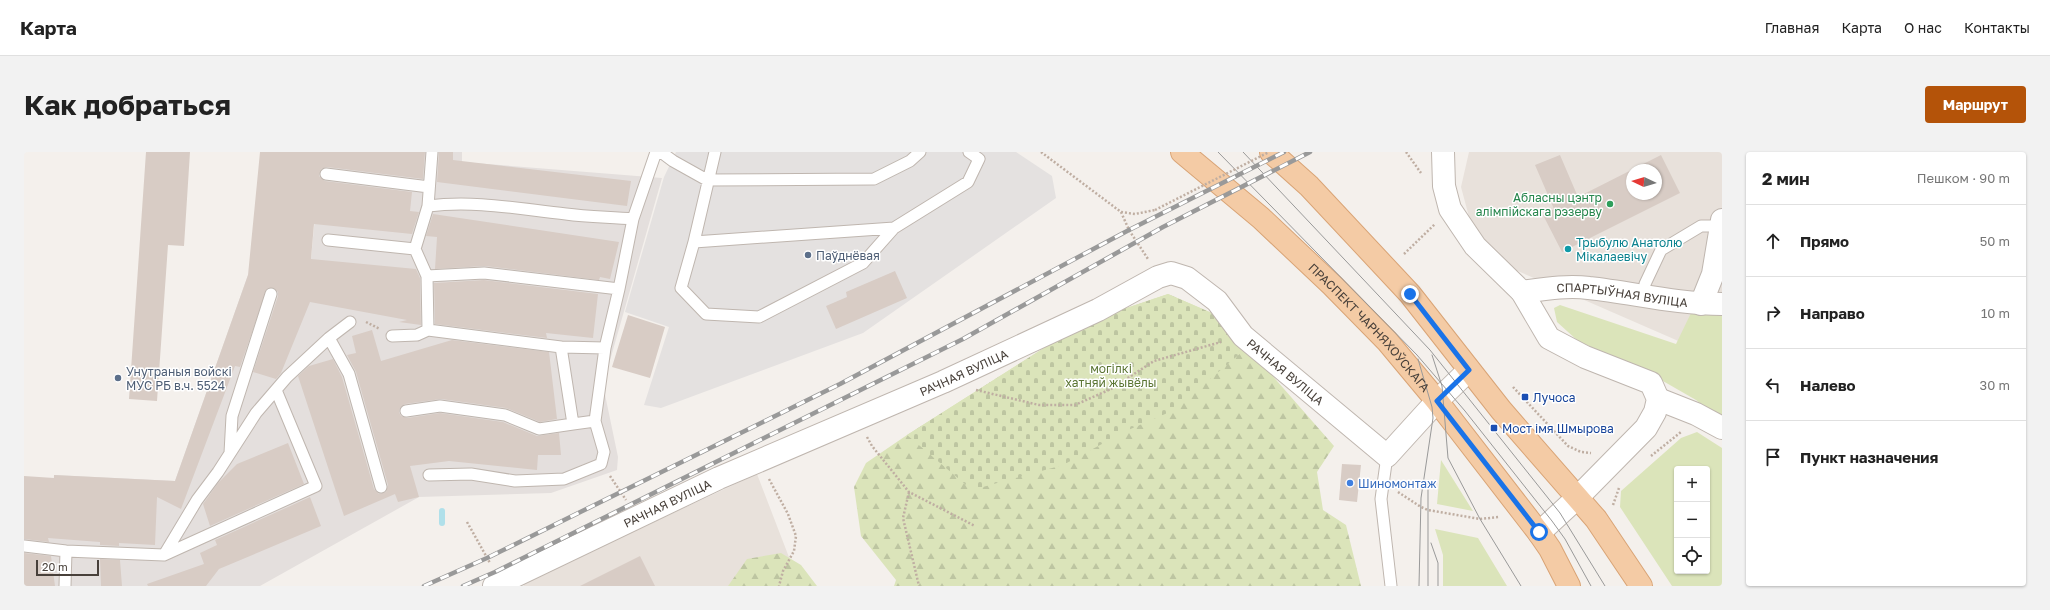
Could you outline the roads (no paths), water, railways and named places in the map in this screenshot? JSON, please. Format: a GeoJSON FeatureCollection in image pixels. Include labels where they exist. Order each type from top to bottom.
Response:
{"type":"FeatureCollection","features":[{"type":"Feature","properties":{"kind":"main road","name":"ПРАСПЕКТ ЧАРНЯХОЎСКАГА"},"geometry":{"type":"LineString","coordinates":[[1182,152],[1261,218],[1332,285],[1387,341],[1437,401],[1539,532],[1550,548],[1569,586]]}},
{"type":"Feature","properties":{"kind":"main road"},"geometry":{"type":"LineString","coordinates":[[1270,152],[1309,186],[1410,294],[1501,410],[1596,519],[1641,586]]}},
{"type":"Feature","properties":{"kind":"street"},"geometry":{"type":"LineString","coordinates":[[1443,152],[1444,186],[1450,209],[1475,246],[1522,292],[1549,338],[1585,357],[1651,384],[1658,399],[1654,412],[1646,428],[1578,498],[1539,532]]}},
{"type":"Feature","properties":{"kind":"street"},"geometry":{"type":"LineString","coordinates":[[1711,304],[1713,274],[1721,223]]}},
{"type":"Feature","properties":{"kind":"street","name":"РАЧНАЯ ВУЛІЦА"},"geometry":{"type":"LineString","coordinates":[[494,586],[637,517],[759,461],[943,382],[1098,310],[1158,277],[1171,273],[1187,278],[1217,301],[1243,336],[1387,456]]}},
{"type":"Feature","properties":{"kind":"street","name":"СПАРТЫЎНАЯ ВУЛІЦА"},"geometry":{"type":"LineString","coordinates":[[1522,292],[1562,287],[1588,288],[1644,297],[1711,304]]}},
{"type":"Feature","properties":{"kind":"street"},"geometry":{"type":"LineString","coordinates":[[1387,456],[1437,401],[1469,370]]}},
{"type":"Feature","properties":{"kind":"street"},"geometry":{"type":"LineString","coordinates":[[1658,399],[1696,414],[1722,428]]}},
{"type":"Feature","properties":{"kind":"lane"},"geometry":{"type":"LineString","coordinates":[[428,330],[427,276],[415,249],[428,206],[432,152]]}},
{"type":"Feature","properties":{"kind":"lane"},"geometry":{"type":"LineString","coordinates":[[430,475],[472,474],[515,481],[564,479],[601,464],[604,452],[595,421],[605,348],[633,219],[656,152]]}},
{"type":"Feature","properties":{"kind":"lane"},"geometry":{"type":"LineString","coordinates":[[661,152],[673,162],[707,180],[874,179],[910,162],[920,152]]}},
{"type":"Feature","properties":{"kind":"lane"},"geometry":{"type":"LineString","coordinates":[[715,152],[707,180],[694,242],[681,288],[706,314],[759,317],[863,263],[894,228],[968,182],[979,159],[969,152]]}},
{"type":"Feature","properties":{"kind":"lane"},"geometry":{"type":"LineString","coordinates":[[326,174],[429,187]]}},
{"type":"Feature","properties":{"kind":"lane"},"geometry":{"type":"LineString","coordinates":[[428,206],[449,204],[488,204],[566,214],[633,219]]}},
{"type":"Feature","properties":{"kind":"lane"},"geometry":{"type":"LineString","coordinates":[[1644,297],[1645,284],[1661,250],[1701,226],[1721,223]]}},
{"type":"Feature","properties":{"kind":"lane"},"geometry":{"type":"LineString","coordinates":[[694,242],[894,228]]}},
{"type":"Feature","properties":{"kind":"lane"},"geometry":{"type":"LineString","coordinates":[[328,240],[415,249]]}},
{"type":"Feature","properties":{"kind":"lane"},"geometry":{"type":"LineString","coordinates":[[427,276],[484,273],[618,289]]}},
{"type":"Feature","properties":{"kind":"lane"},"geometry":{"type":"LineString","coordinates":[[230,454],[232,416],[271,294]]}},
{"type":"Feature","properties":{"kind":"lane"},"geometry":{"type":"LineString","coordinates":[[164,555],[197,500],[256,414],[287,377],[329,338],[350,322]]}},
{"type":"Feature","properties":{"kind":"lane"},"geometry":{"type":"LineString","coordinates":[[392,336],[417,335],[428,330],[561,347],[605,348]]}},
{"type":"Feature","properties":{"kind":"lane"},"geometry":{"type":"LineString","coordinates":[[329,338],[349,374],[382,487]]}},
{"type":"Feature","properties":{"kind":"lane"},"geometry":{"type":"LineString","coordinates":[[561,347],[573,424]]}},
{"type":"Feature","properties":{"kind":"lane"},"geometry":{"type":"LineString","coordinates":[[24,546],[66,551],[164,555],[316,486],[276,390]]}},
{"type":"Feature","properties":{"kind":"lane"},"geometry":{"type":"LineString","coordinates":[[406,410],[440,406],[447,407],[505,416],[539,429],[595,421]]}},
{"type":"Feature","properties":{"kind":"lane"},"geometry":{"type":"LineString","coordinates":[[1387,456],[1381,499],[1391,586]]}},
{"type":"Feature","properties":{"kind":"lane"},"geometry":{"type":"LineString","coordinates":[[65,586],[66,551]]}},
{"type":"Feature","properties":{"kind":"waterway"},"geometry":{"type":"LineString","coordinates":[[442,511],[442,523]]}},
{"type":"Feature","properties":{"kind":"tram line"},"geometry":{"type":"LineString","coordinates":[[1218,152],[1417,355],[1465,411],[1552,521],[1565,539],[1591,586]]}},
{"type":"Feature","properties":{"kind":"tram line"},"geometry":{"type":"LineString","coordinates":[[1243,152],[1430,350],[1560,513],[1605,586]]}},
{"type":"Feature","properties":{"kind":"tram line"},"geometry":{"type":"LineString","coordinates":[[1432,355],[1442,386],[1448,458],[1480,519],[1521,586]]}},
{"type":"Feature","properties":{"kind":"tram line"},"geometry":{"type":"LineString","coordinates":[[1418,359],[1432,407],[1433,418],[1421,498],[1419,586]]}},
{"type":"Feature","properties":{"kind":"tram line"},"geometry":{"type":"LineString","coordinates":[[1428,480],[1428,586]]}},
{"type":"Feature","properties":{"kind":"tram line"},"geometry":{"type":"LineString","coordinates":[[1431,543],[1438,563],[1438,586]]}},
{"type":"Feature","properties":{"kind":"railway"},"geometry":{"type":"LineString","coordinates":[[424,586],[487,558],[840,384],[1129,230],[1284,152]]}},
{"type":"Feature","properties":{"kind":"railway"},"geometry":{"type":"LineString","coordinates":[[463,586],[495,572],[963,339],[1163,227],[1310,152]]}},
{"type":"Feature","properties":{"kind":"place","name":"Абласны цэнтр алімпійскага рэзерву"},"geometry":{"type":"Point","coordinates":[1610,204]}},
{"type":"Feature","properties":{"kind":"place","name":"Трыбулю Анатолю Мікалаевічу"},"geometry":{"type":"Point","coordinates":[1568,249]}},
{"type":"Feature","properties":{"kind":"place","name":"Паўднёвая"},"geometry":{"type":"Point","coordinates":[808,255]}},
{"type":"Feature","properties":{"kind":"place","name":"Унутраныя войскі МУС РБ в.ч. 5524"},"geometry":{"type":"Point","coordinates":[118,378]}},
{"type":"Feature","properties":{"kind":"place","name":"Лучоса"},"geometry":{"type":"Point","coordinates":[1525,397]}},
{"type":"Feature","properties":{"kind":"place","name":"Мост імя Шмырова"},"geometry":{"type":"Point","coordinates":[1494,428]}},
{"type":"Feature","properties":{"kind":"place","name":"Шиномонтаж"},"geometry":{"type":"Point","coordinates":[1350,483]}},
{"type":"Feature","properties":{"kind":"park label","name":"могілкі хатняй жывёлы"},"geometry":{"type":"Point","coordinates":[1111,375]}}]}
